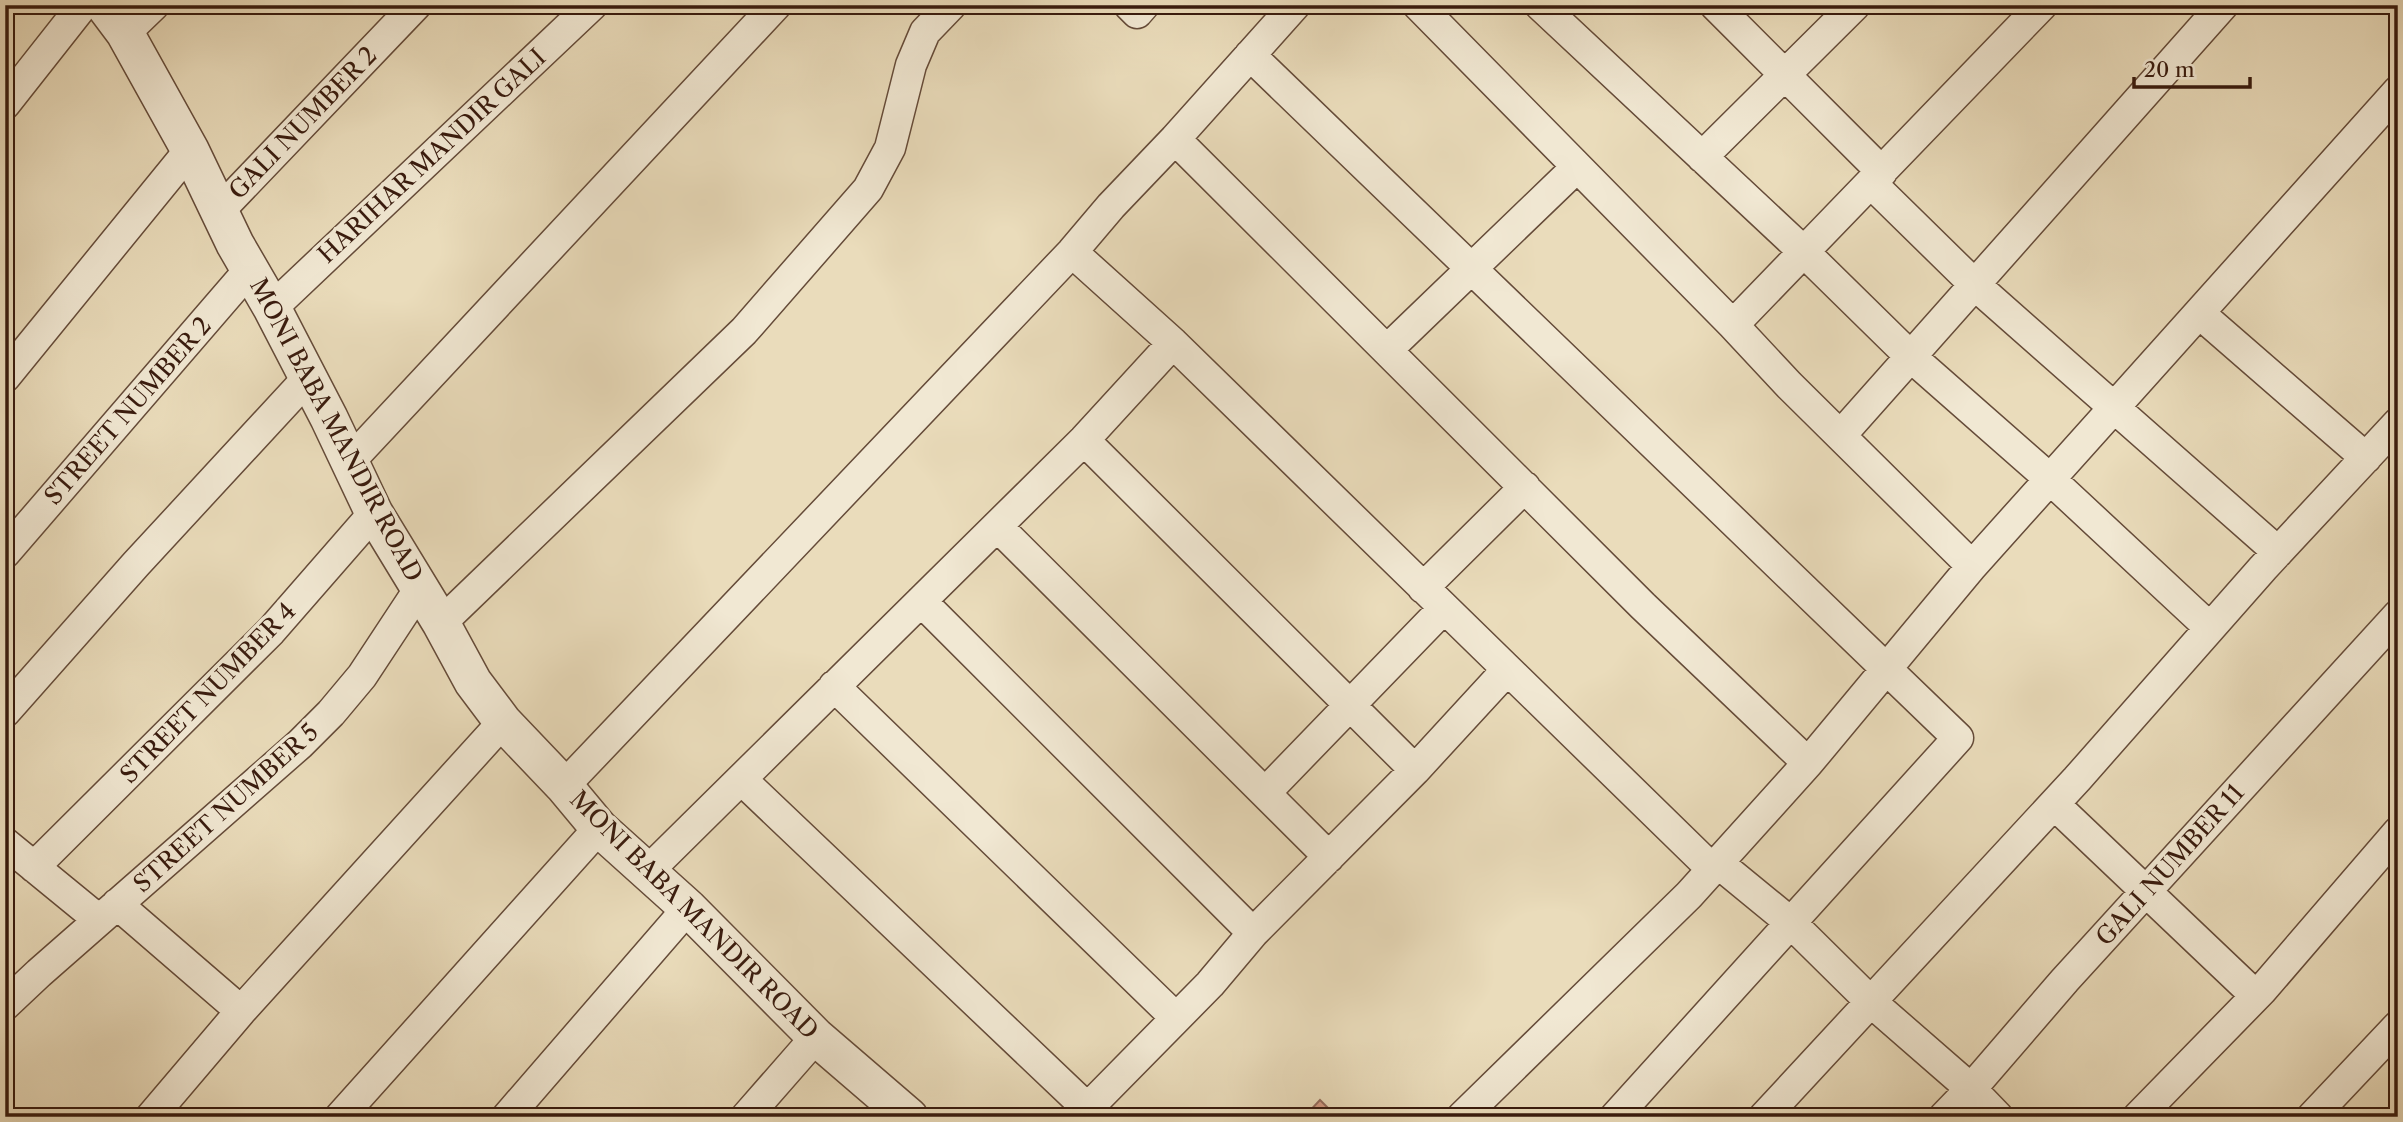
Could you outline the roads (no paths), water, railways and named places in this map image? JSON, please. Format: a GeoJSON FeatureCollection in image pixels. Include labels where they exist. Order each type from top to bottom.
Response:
{"type":"FeatureCollection","features":[{"type":"Feature","properties":{"kind":"street"},"geometry":{"type":"LineString","coordinates":[[5,104],[83,5]]}},
{"type":"Feature","properties":{"kind":"street"},"geometry":{"type":"LineString","coordinates":[[115,19],[154,5]]}},
{"type":"Feature","properties":{"kind":"street","name":"GALI NUMBER 2"},"geometry":{"type":"LineString","coordinates":[[220,210],[416,5]]}},
{"type":"Feature","properties":{"kind":"street","name":"HARIHAR MANDIR GALI"},"geometry":{"type":"LineString","coordinates":[[272,307],[592,5]]}},
{"type":"Feature","properties":{"kind":"street"},"geometry":{"type":"LineString","coordinates":[[350,461],[776,5]]}},
{"type":"Feature","properties":{"kind":"street"},"geometry":{"type":"LineString","coordinates":[[441,623],[744,331],[867,190],[890,148],[911,65],[925,32],[951,5]]}},
{"type":"Feature","properties":{"kind":"street"},"geometry":{"type":"LineString","coordinates":[[1129,5],[1137,13],[1144,5]]}},
{"type":"Feature","properties":{"kind":"street"},"geometry":{"type":"LineString","coordinates":[[564,786],[1072,252],[1295,5]]}},
{"type":"Feature","properties":{"kind":"street"},"geometry":{"type":"LineString","coordinates":[[1418,5],[1789,385],[1972,566]]}},
{"type":"Feature","properties":{"kind":"street"},"geometry":{"type":"LineString","coordinates":[[1540,5],[1804,252],[1910,356],[2050,479],[2210,628]]}},
{"type":"Feature","properties":{"kind":"street"},"geometry":{"type":"LineString","coordinates":[[1702,157],[1855,5]]}},
{"type":"Feature","properties":{"kind":"street"},"geometry":{"type":"LineString","coordinates":[[1733,325],[2042,5]]}},
{"type":"Feature","properties":{"kind":"street"},"geometry":{"type":"LineString","coordinates":[[1841,435],[2223,5]]}},
{"type":"Feature","properties":{"kind":"street"},"geometry":{"type":"LineString","coordinates":[[1727,9],[1974,284],[2278,552]]}},
{"type":"Feature","properties":{"kind":"street","name":"MONI BABA MANDIR ROAD"},"geometry":{"type":"LineString","coordinates":[[115,19],[190,150],[272,307],[374,513],[441,623],[472,682],[503,722],[564,786],[599,828],[688,908],[816,1037],[909,1117]]}},
{"type":"Feature","properties":{"kind":"street"},"geometry":{"type":"LineString","coordinates":[[1250,55],[1958,738],[1615,1117]]}},
{"type":"Feature","properties":{"kind":"street"},"geometry":{"type":"LineString","coordinates":[[1462,1117],[1689,895],[1808,763],[1972,566],[2398,91]]}},
{"type":"Feature","properties":{"kind":"street"},"geometry":{"type":"LineString","coordinates":[[1175,139],[1643,606],[1808,763]]}},
{"type":"Feature","properties":{"kind":"street"},"geometry":{"type":"LineString","coordinates":[[5,377],[190,150]]}},
{"type":"Feature","properties":{"kind":"street"},"geometry":{"type":"LineString","coordinates":[[1387,350],[1577,167]]}},
{"type":"Feature","properties":{"kind":"street"},"geometry":{"type":"LineString","coordinates":[[1072,252],[1172,344],[1710,867],[1718,863]]}},
{"type":"Feature","properties":{"kind":"street","name":"STREET NUMBER 2"},"geometry":{"type":"LineString","coordinates":[[5,553],[250,269]]}},
{"type":"Feature","properties":{"kind":"street"},"geometry":{"type":"LineString","coordinates":[[2199,313],[2366,458]]}},
{"type":"Feature","properties":{"kind":"street"},"geometry":{"type":"LineString","coordinates":[[648,871],[1084,440],[1172,344]]}},
{"type":"Feature","properties":{"kind":"street"},"geometry":{"type":"LineString","coordinates":[[5,712],[136,564],[307,379]]}},
{"type":"Feature","properties":{"kind":"street"},"geometry":{"type":"LineString","coordinates":[[1764,1117],[2054,804],[2278,552],[2398,423]]}},
{"type":"Feature","properties":{"kind":"street"},"geometry":{"type":"LineString","coordinates":[[1084,440],[1415,770]]}},
{"type":"Feature","properties":{"kind":"street"},"geometry":{"type":"LineString","coordinates":[[1423,587],[1525,487]]}},
{"type":"Feature","properties":{"kind":"street","name":"STREET NUMBER 4"},"geometry":{"type":"LineString","coordinates":[[34,867],[271,631],[374,513]]}},
{"type":"Feature","properties":{"kind":"street"},"geometry":{"type":"LineString","coordinates":[[997,526],[1329,857]]}},
{"type":"Feature","properties":{"kind":"street","name":"STREET NUMBER 5"},"geometry":{"type":"LineString","coordinates":[[5,1005],[300,744],[331,713],[362,676],[420,587]]}},
{"type":"Feature","properties":{"kind":"street"},"geometry":{"type":"LineString","coordinates":[[921,601],[1253,933]]}},
{"type":"Feature","properties":{"kind":"street"},"geometry":{"type":"LineString","coordinates":[[1265,793],[1444,608]]}},
{"type":"Feature","properties":{"kind":"street","name":"GALI NUMBER 11"},"geometry":{"type":"LineString","coordinates":[[1944,1117],[2065,980],[2398,615]]}},
{"type":"Feature","properties":{"kind":"street"},"geometry":{"type":"LineString","coordinates":[[741,779],[1083,1112],[1210,984],[1253,933],[1415,770],[1507,670]]}},
{"type":"Feature","properties":{"kind":"street"},"geometry":{"type":"LineString","coordinates":[[834,686],[1175,1018]]}},
{"type":"Feature","properties":{"kind":"street"},"geometry":{"type":"LineString","coordinates":[[151,1117],[241,1011],[503,722]]}},
{"type":"Feature","properties":{"kind":"street"},"geometry":{"type":"LineString","coordinates":[[2054,804],[2256,996]]}},
{"type":"Feature","properties":{"kind":"street"},"geometry":{"type":"LineString","coordinates":[[357,1111],[599,828]]}},
{"type":"Feature","properties":{"kind":"street"},"geometry":{"type":"LineString","coordinates":[[2138,1117],[2256,996],[2398,832]]}},
{"type":"Feature","properties":{"kind":"street"},"geometry":{"type":"LineString","coordinates":[[5,844],[34,867],[108,912],[241,1011]]}},
{"type":"Feature","properties":{"kind":"street"},"geometry":{"type":"LineString","coordinates":[[1718,863],[1790,922],[1870,1001],[1971,1089],[1998,1117]]}},
{"type":"Feature","properties":{"kind":"street"},"geometry":{"type":"LineString","coordinates":[[507,1117],[688,908]]}},
{"type":"Feature","properties":{"kind":"street"},"geometry":{"type":"LineString","coordinates":[[2312,1117],[2398,1026]]}},
{"type":"Feature","properties":{"kind":"street"},"geometry":{"type":"LineString","coordinates":[[746,1117],[816,1037]]}}]}
